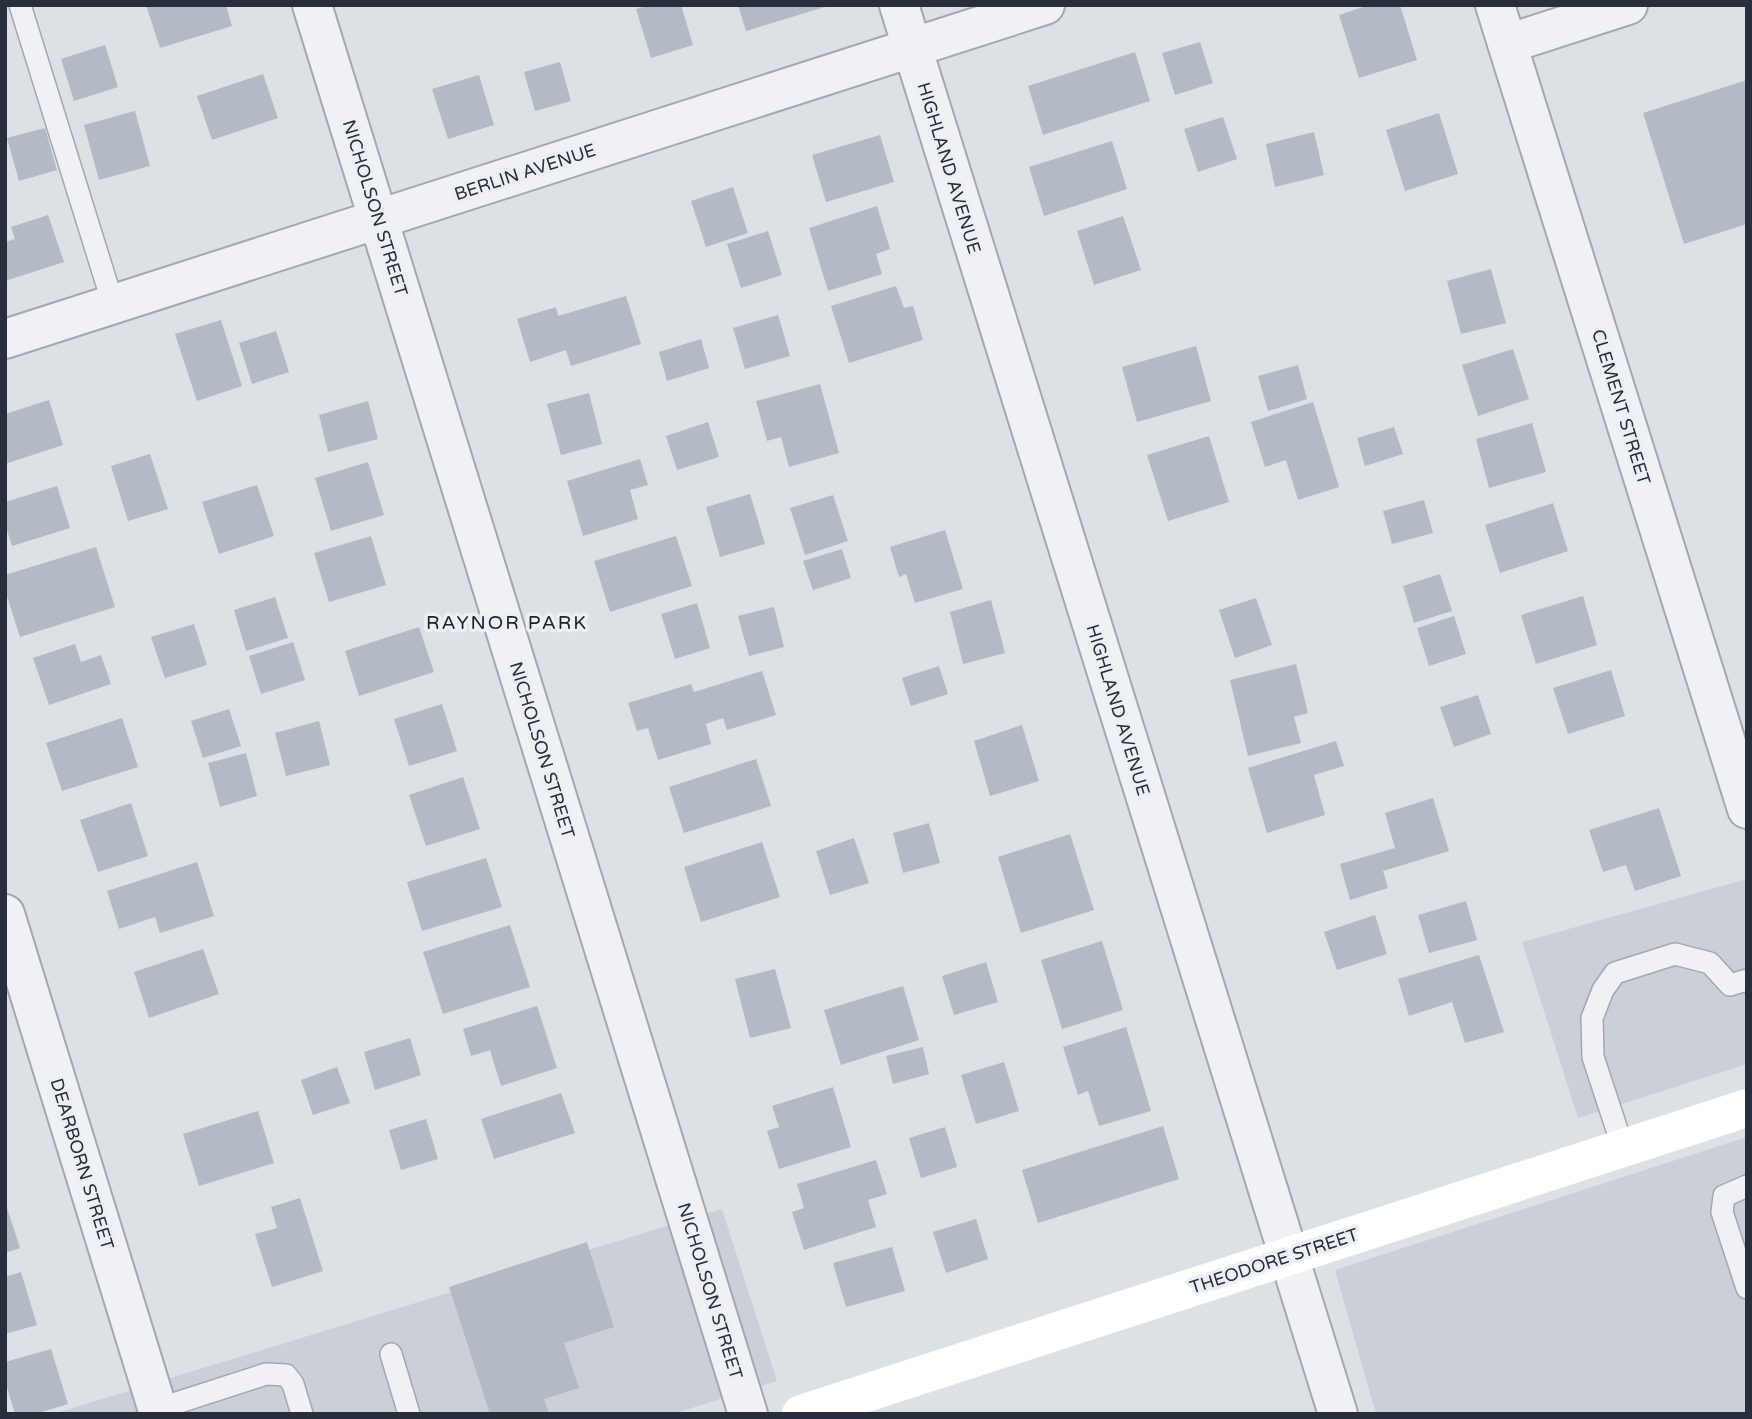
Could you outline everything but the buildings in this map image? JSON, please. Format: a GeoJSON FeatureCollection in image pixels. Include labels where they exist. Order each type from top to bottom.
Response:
{"type":"FeatureCollection","features":[{"type":"Feature","properties":{"kind":"main road","name":"THEODORE STREET"},"geometry":{"type":"LineString","coordinates":[[801,1414],[1747,1108]]}},
{"type":"Feature","properties":{"kind":"street","name":"NICHOLSON STREET"},"geometry":{"type":"LineString","coordinates":[[312,5],[748,1414]]}},
{"type":"Feature","properties":{"kind":"street","name":"HIGHLAND AVENUE"},"geometry":{"type":"LineString","coordinates":[[899,5],[1338,1414]]}},
{"type":"Feature","properties":{"kind":"street","name":"BERLIN AVENUE"},"geometry":{"type":"LineString","coordinates":[[5,339],[1045,5]]}},
{"type":"Feature","properties":{"kind":"street","name":"CLEMENT STREET"},"geometry":{"type":"LineString","coordinates":[[1494,5],[1747,809]]}},
{"type":"Feature","properties":{"kind":"street"},"geometry":{"type":"LineString","coordinates":[[1507,44],[1628,5]]}},
{"type":"Feature","properties":{"kind":"street","name":"DEARBORN STREET"},"geometry":{"type":"LineString","coordinates":[[5,914],[159,1412]]}},
{"type":"Feature","properties":{"kind":"lane"},"geometry":{"type":"LineString","coordinates":[[20,5],[113,304]]}},
{"type":"Feature","properties":{"kind":"lane"},"geometry":{"type":"LineString","coordinates":[[1623,1148],[1593,1056],[1592,1018],[1603,990],[1615,973],[1675,954],[1710,963],[1730,985],[1747,980]]}},
{"type":"Feature","properties":{"kind":"lane"},"geometry":{"type":"LineString","coordinates":[[1747,1186],[1724,1196],[1722,1212],[1747,1287]]}},
{"type":"Feature","properties":{"kind":"lane"},"geometry":{"type":"LineString","coordinates":[[391,1354],[409,1414]]}},
{"type":"Feature","properties":{"kind":"lane"},"geometry":{"type":"LineString","coordinates":[[159,1412],[266,1374],[286,1375],[293,1384],[302,1414]]}},
{"type":"Feature","properties":{"kind":"shaded area"},"geometry":{"type":"Polygon","coordinates":[[[1747,879],[1747,1064],[1578,1118],[1522,942],[1747,879]]]}},
{"type":"Feature","properties":{"kind":"shaded area"},"geometry":{"type":"Polygon","coordinates":[[[1747,1137],[1747,1414],[1376,1414],[1335,1270],[1747,1137]]]}},
{"type":"Feature","properties":{"kind":"shaded area"},"geometry":{"type":"Polygon","coordinates":[[[722,1209],[777,1381],[673,1414],[53,1414],[722,1209]]]}},
{"type":"Feature","properties":{"kind":"district","name":"RAYNOR PARK"},"geometry":{"type":"Point","coordinates":[507,622]}}]}
